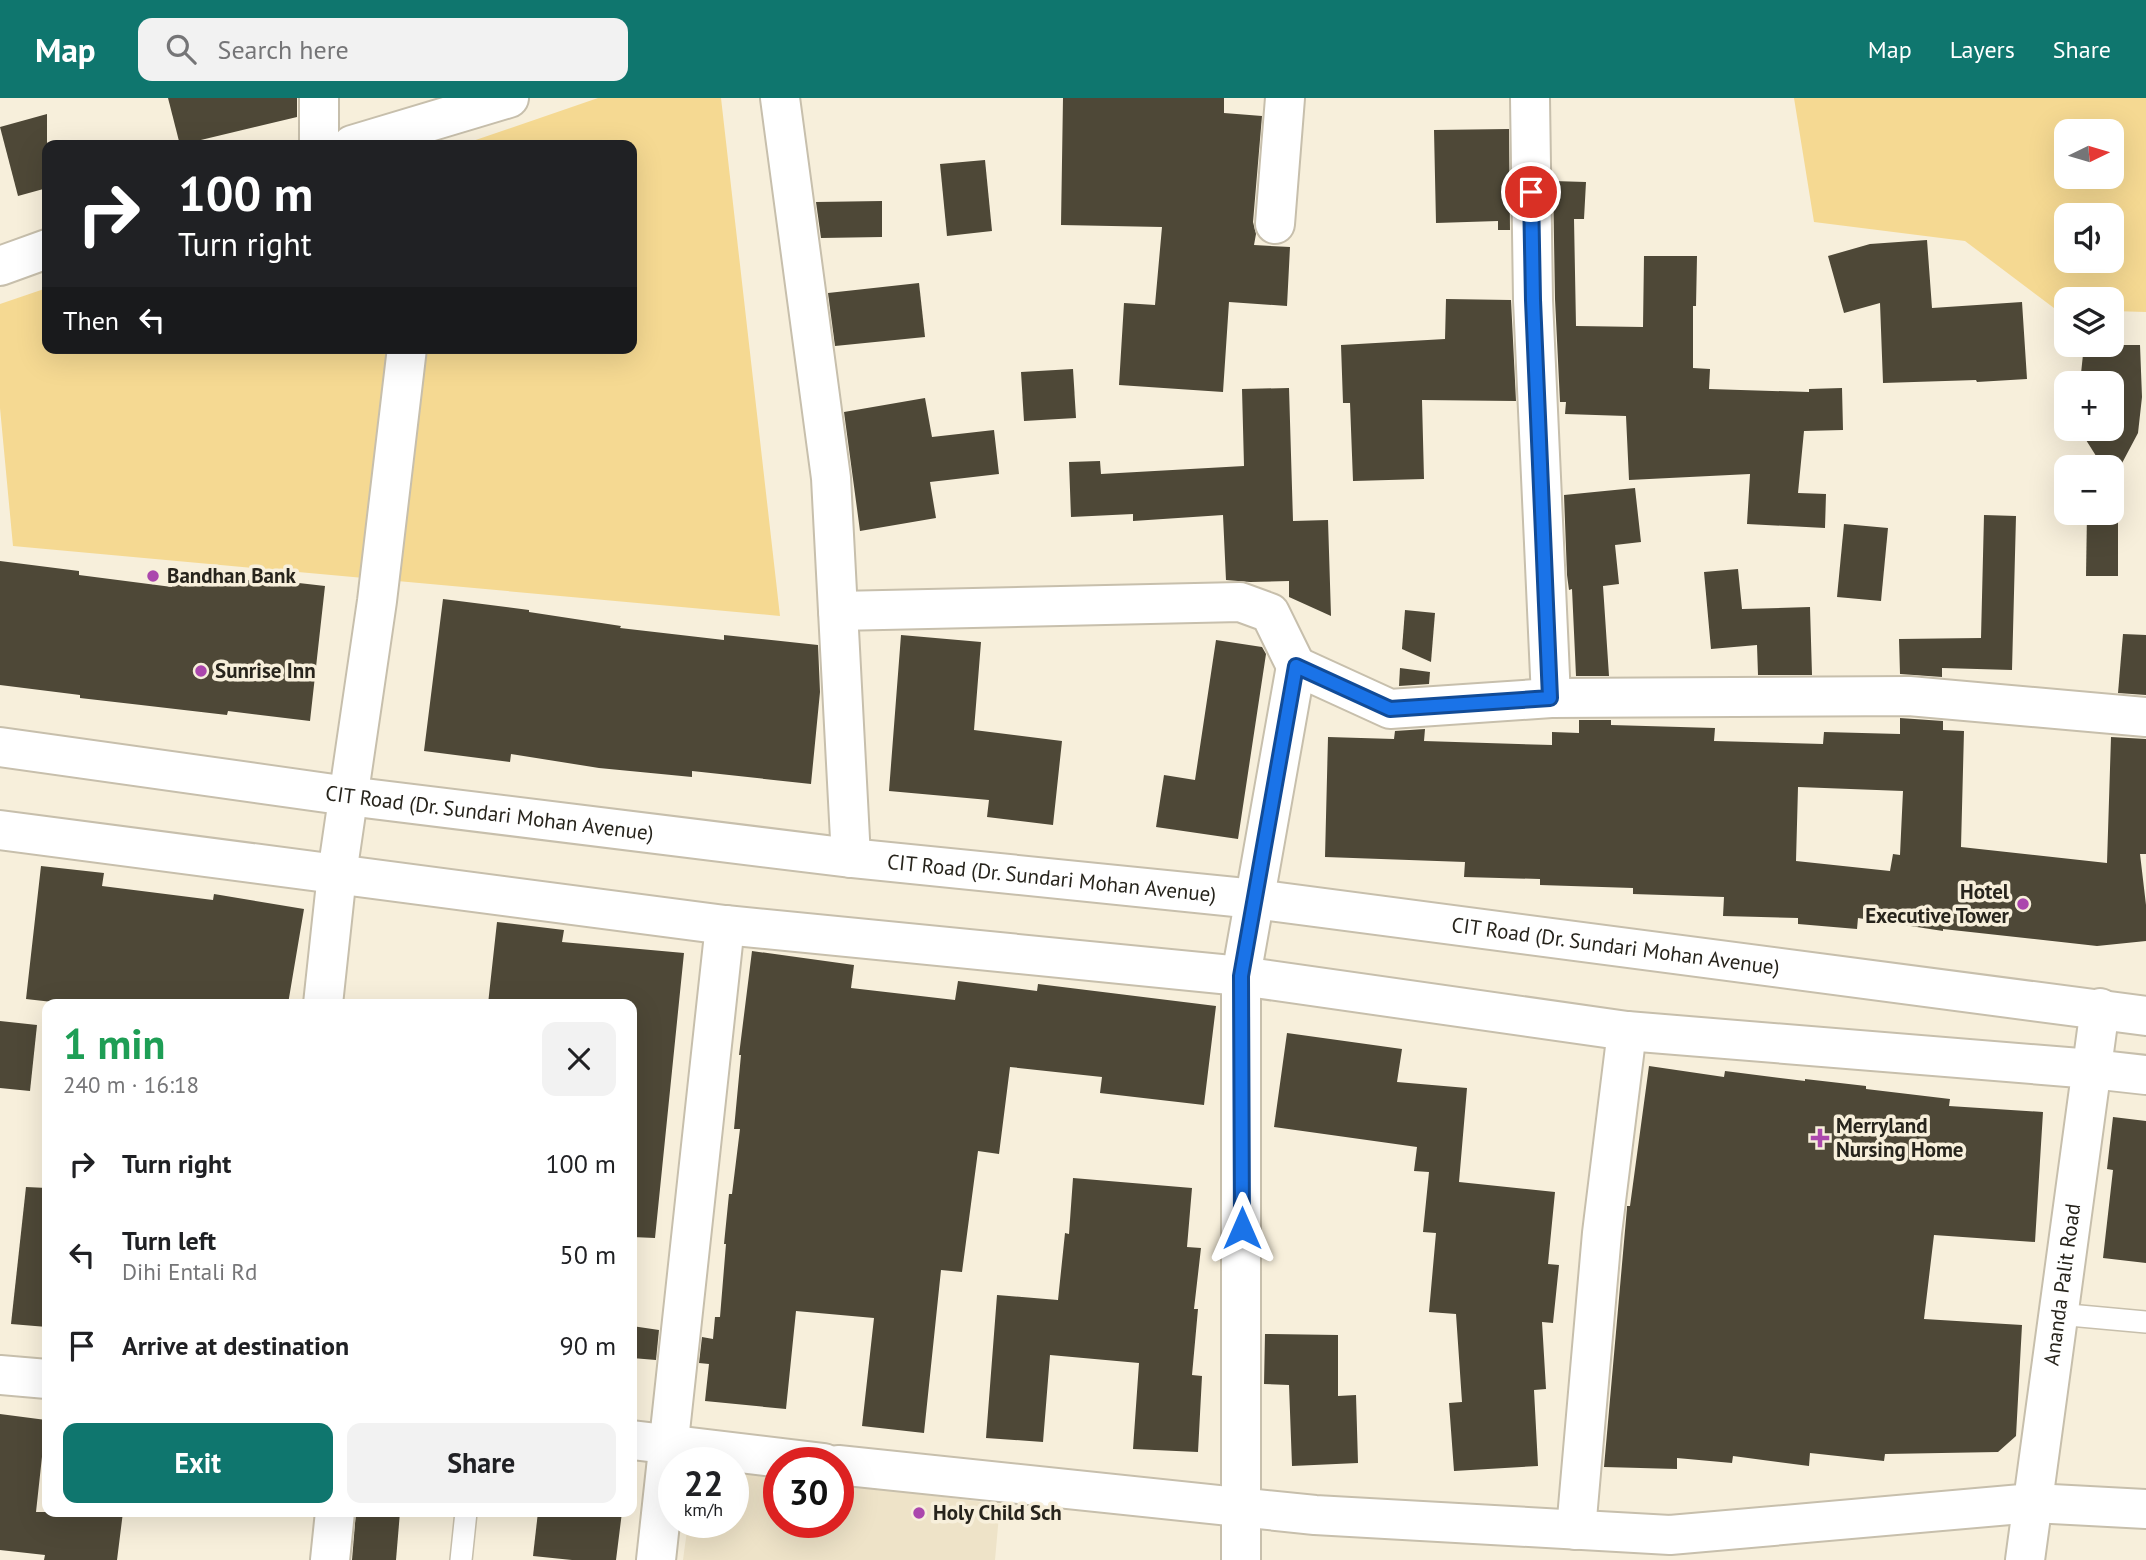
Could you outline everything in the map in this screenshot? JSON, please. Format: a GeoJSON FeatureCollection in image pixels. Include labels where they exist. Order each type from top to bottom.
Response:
{"type":"FeatureCollection","features":[{"type":"Feature","properties":{"kind":"street"},"geometry":{"type":"LineString","coordinates":[[319,98],[319,140]]}},
{"type":"Feature","properties":{"kind":"street"},"geometry":{"type":"LineString","coordinates":[[388,140],[432,134],[509,98]]}},
{"type":"Feature","properties":{"kind":"street"},"geometry":{"type":"LineString","coordinates":[[780,98],[831,478],[851,858]]}},
{"type":"Feature","properties":{"kind":"street"},"geometry":{"type":"LineString","coordinates":[[1275,224],[1285,98]]}},
{"type":"Feature","properties":{"kind":"street"},"geometry":{"type":"LineString","coordinates":[[1530,98],[1533,300],[1550,698]]}},
{"type":"Feature","properties":{"kind":"street"},"geometry":{"type":"LineString","coordinates":[[0,266],[42,251]]}},
{"type":"Feature","properties":{"kind":"street"},"geometry":{"type":"LineString","coordinates":[[324,999],[337,874],[377,601],[406,354]]}},
{"type":"Feature","properties":{"kind":"street"},"geometry":{"type":"LineString","coordinates":[[838,611],[1240,602],[1270,613],[1296,666],[1241,976],[1241,1560]]}},
{"type":"Feature","properties":{"kind":"street"},"geometry":{"type":"LineString","coordinates":[[1296,666],[1390,709],[1550,698],[1909,696],[2146,717]]}},
{"type":"Feature","properties":{"kind":"street","name":"CIT Road (Dr. Sundari Mohan Avenue)"},"geometry":{"type":"LineString","coordinates":[[0,747],[348,796],[851,858],[1255,899],[2146,1016]]}},
{"type":"Feature","properties":{"kind":"street"},"geometry":{"type":"LineString","coordinates":[[0,830],[725,925],[1241,976],[1627,1031],[2146,1075]]}},
{"type":"Feature","properties":{"kind":"street"},"geometry":{"type":"LineString","coordinates":[[656,1560],[650,1442],[725,925]]}},
{"type":"Feature","properties":{"kind":"street","name":"Ananda Palit Road"},"geometry":{"type":"LineString","coordinates":[[2025,1560],[2100,1009]]}},
{"type":"Feature","properties":{"kind":"street"},"geometry":{"type":"LineString","coordinates":[[1576,1530],[1602,1233],[1627,1031]]}},
{"type":"Feature","properties":{"kind":"street"},"geometry":{"type":"LineString","coordinates":[[0,1375],[42,1379]]}},
{"type":"Feature","properties":{"kind":"street"},"geometry":{"type":"LineString","coordinates":[[650,1442],[763,1456]]}},
{"type":"Feature","properties":{"kind":"street"},"geometry":{"type":"LineString","coordinates":[[854,1467],[1315,1515],[1671,1535],[2033,1503],[2146,1508]]}},
{"type":"Feature","properties":{"kind":"street"},"geometry":{"type":"LineString","coordinates":[[330,1560],[334,1517]]}},
{"type":"Feature","properties":{"kind":"lane"},"geometry":{"type":"LineString","coordinates":[[2058,1314],[2146,1322]]}},
{"type":"Feature","properties":{"kind":"lane"},"geometry":{"type":"LineString","coordinates":[[461,1560],[465,1517]]}},
{"type":"Feature","properties":{"kind":"shaded area"},"geometry":{"type":"Polygon","coordinates":[[[598,98],[721,98],[780,616],[13,546],[0,408],[0,304],[42,290],[42,354],[637,354],[637,140],[476,140],[598,98]]]}},
{"type":"Feature","properties":{"kind":"shaded area"},"geometry":{"type":"Polygon","coordinates":[[[1794,98],[2146,98],[2146,312],[2124,311],[2124,287],[2054,287],[2054,308],[1965,241],[1814,222],[1794,98]]]}},
{"type":"Feature","properties":{"kind":"shaded area","name":"Holy Child Sch"},"geometry":{"type":"Polygon","coordinates":[[[749,1472],[763,1474],[763,1538],[854,1538],[854,1486],[1000,1504],[995,1560],[683,1560],[686,1538],[749,1538],[749,1472]]]}},
{"type":"Feature","properties":{"kind":"building"},"geometry":{"type":"Polygon","coordinates":[[[168,98],[297,98],[297,117],[201,140],[179,140],[168,98]]]}},
{"type":"Feature","properties":{"kind":"building"},"geometry":{"type":"Polygon","coordinates":[[[1063,98],[1224,98],[1224,113],[1262,116],[1253,222],[1256,234],[1254,245],[1290,247],[1287,306],[1229,302],[1223,392],[1119,385],[1124,303],[1155,305],[1162,227],[1061,225],[1063,98]]]}},
{"type":"Feature","properties":{"kind":"building"},"geometry":{"type":"Polygon","coordinates":[[[47,114],[47,140],[42,140],[42,189],[18,196],[0,127],[47,114]]]}},
{"type":"Feature","properties":{"kind":"building"},"geometry":{"type":"Polygon","coordinates":[[[1509,129],[1510,230],[1498,230],[1498,221],[1436,223],[1434,130],[1509,129]]]}},
{"type":"Feature","properties":{"kind":"building"},"geometry":{"type":"Polygon","coordinates":[[[985,160],[992,231],[947,236],[940,164],[985,160]]]}},
{"type":"Feature","properties":{"kind":"building"},"geometry":{"type":"Polygon","coordinates":[[[1553,181],[1586,182],[1584,219],[1574,219],[1576,326],[1643,327],[1644,256],[1697,256],[1696,306],[1693,306],[1693,368],[1710,369],[1709,389],[1809,392],[1809,389],[1842,388],[1843,430],[1804,431],[1798,493],[1826,494],[1825,528],[1747,524],[1750,474],[1629,480],[1626,416],[1565,414],[1566,402],[1560,402],[1553,181]]]}},
{"type":"Feature","properties":{"kind":"building"},"geometry":{"type":"Polygon","coordinates":[[[882,201],[882,237],[821,238],[816,202],[882,201]]]}},
{"type":"Feature","properties":{"kind":"building"},"geometry":{"type":"Polygon","coordinates":[[[1927,240],[1932,308],[2022,302],[2027,379],[1883,383],[1880,303],[1844,313],[1828,256],[1870,244],[1927,240]]]}},
{"type":"Feature","properties":{"kind":"building"},"geometry":{"type":"Polygon","coordinates":[[[919,283],[925,337],[835,346],[828,293],[919,283]]]}},
{"type":"Feature","properties":{"kind":"building"},"geometry":{"type":"Polygon","coordinates":[[[1446,299],[1511,300],[1516,401],[1422,400],[1424,479],[1353,481],[1350,403],[1343,403],[1341,345],[1445,339],[1446,299]]]}},
{"type":"Feature","properties":{"kind":"building"},"geometry":{"type":"Polygon","coordinates":[[[2124,345],[2140,345],[2142,397],[2138,433],[2124,459],[2124,455],[2095,455],[2087,441],[2124,441],[2124,371],[2081,371],[2083,357],[2124,357],[2124,345]]]}},
{"type":"Feature","properties":{"kind":"building"},"geometry":{"type":"Polygon","coordinates":[[[1073,369],[1076,418],[1024,421],[1021,372],[1073,369]]]}},
{"type":"Feature","properties":{"kind":"building"},"geometry":{"type":"Polygon","coordinates":[[[1289,388],[1293,521],[1328,520],[1331,616],[1289,597],[1289,581],[1226,580],[1223,515],[1133,521],[1133,514],[1071,517],[1069,462],[1100,461],[1101,474],[1244,466],[1242,389],[1289,388]]]}},
{"type":"Feature","properties":{"kind":"building"},"geometry":{"type":"Polygon","coordinates":[[[925,398],[932,437],[994,430],[999,474],[930,482],[936,518],[860,531],[844,412],[925,398]]]}},
{"type":"Feature","properties":{"kind":"building"},"geometry":{"type":"Polygon","coordinates":[[[1635,488],[1641,542],[1615,545],[1619,584],[1603,586],[1609,676],[1576,676],[1572,589],[1569,590],[1567,575],[1564,495],[1635,488]]]}},
{"type":"Feature","properties":{"kind":"building"},"geometry":{"type":"Polygon","coordinates":[[[1984,515],[2016,516],[2012,670],[1942,668],[1942,677],[1900,674],[1899,639],[1981,638],[1984,515]]]}},
{"type":"Feature","properties":{"kind":"building"},"geometry":{"type":"Polygon","coordinates":[[[1844,524],[1888,528],[1881,601],[1837,597],[1844,524]]]}},
{"type":"Feature","properties":{"kind":"building"},"geometry":{"type":"Polygon","coordinates":[[[2087,525],[2118,525],[2118,576],[2086,576],[2087,525]]]}},
{"type":"Feature","properties":{"kind":"building"},"geometry":{"type":"Polygon","coordinates":[[[0,561],[172,587],[174,571],[325,586],[310,721],[228,711],[227,715],[80,698],[80,695],[0,685],[0,561]]]}},
{"type":"Feature","properties":{"kind":"building"},"geometry":{"type":"Polygon","coordinates":[[[1738,569],[1742,609],[1810,607],[1812,675],[1758,675],[1757,645],[1711,649],[1704,572],[1738,569]]]}},
{"type":"Feature","properties":{"kind":"building"},"geometry":{"type":"Polygon","coordinates":[[[443,599],[529,610],[621,626],[620,628],[724,640],[724,635],[818,645],[820,692],[811,784],[692,771],[692,777],[599,768],[511,754],[510,762],[424,751],[443,599]]]}},
{"type":"Feature","properties":{"kind":"building"},"geometry":{"type":"Polygon","coordinates":[[[1405,610],[1435,613],[1431,662],[1402,649],[1405,610]]]}},
{"type":"Feature","properties":{"kind":"building"},"geometry":{"type":"Polygon","coordinates":[[[2123,634],[2146,635],[2146,695],[2118,693],[2123,634]]]}},
{"type":"Feature","properties":{"kind":"building"},"geometry":{"type":"Polygon","coordinates":[[[901,635],[981,642],[974,730],[1062,741],[1053,825],[987,817],[989,800],[889,791],[901,635]]]}},
{"type":"Feature","properties":{"kind":"building"},"geometry":{"type":"Polygon","coordinates":[[[1216,640],[1262,647],[1266,654],[1238,839],[1156,827],[1164,775],[1195,780],[1216,640]]]}},
{"type":"Feature","properties":{"kind":"building"},"geometry":{"type":"Polygon","coordinates":[[[1400,668],[1430,672],[1429,684],[1399,686],[1400,668]]]}},
{"type":"Feature","properties":{"kind":"building"},"geometry":{"type":"Polygon","coordinates":[[[1900,718],[1943,721],[1943,730],[1964,731],[1961,847],[2107,863],[2111,737],[2146,739],[2146,854],[2140,854],[2146,905],[2146,941],[2097,946],[1943,931],[1858,918],[1857,929],[1798,924],[1798,918],[1723,916],[1724,897],[1633,894],[1633,888],[1540,885],[1540,879],[1464,877],[1465,862],[1325,857],[1328,737],[1394,739],[1395,731],[1425,729],[1424,741],[1552,745],[1552,732],[1579,733],[1579,720],[1611,720],[1611,725],[1715,728],[1714,741],[1823,744],[1824,732],[1900,734],[1900,718]],[[1798,787],[1796,861],[1890,871],[1893,854],[1900,855],[1903,791],[1798,787]]]}},
{"type":"Feature","properties":{"kind":"building"},"geometry":{"type":"Polygon","coordinates":[[[41,866],[104,873],[102,886],[213,900],[214,894],[304,909],[289,999],[26,999],[41,866]]]}},
{"type":"Feature","properties":{"kind":"building"},"geometry":{"type":"Polygon","coordinates":[[[497,922],[564,930],[562,942],[684,953],[655,1238],[637,1237],[637,999],[489,999],[497,922]]]}},
{"type":"Feature","properties":{"kind":"building"},"geometry":{"type":"Polygon","coordinates":[[[752,951],[854,965],[851,988],[955,1000],[958,981],[1037,991],[1038,984],[1216,1006],[1204,1105],[1100,1093],[1102,1077],[1010,1067],[999,1154],[978,1151],[962,1272],[941,1270],[924,1433],[862,1426],[874,1318],[796,1311],[786,1409],[705,1401],[709,1364],[699,1363],[702,1337],[713,1339],[715,1317],[720,1317],[729,1194],[732,1194],[740,1129],[734,1129],[739,1055],[752,951]]]}},
{"type":"Feature","properties":{"kind":"building"},"geometry":{"type":"Polygon","coordinates":[[[0,1021],[37,1025],[30,1091],[0,1088],[0,1021]]]}},
{"type":"Feature","properties":{"kind":"building"},"geometry":{"type":"Polygon","coordinates":[[[1287,1033],[1402,1049],[1397,1082],[1467,1088],[1459,1182],[1555,1192],[1548,1264],[1559,1265],[1553,1323],[1542,1322],[1546,1389],[1534,1390],[1538,1466],[1454,1471],[1449,1403],[1462,1402],[1456,1314],[1429,1312],[1436,1233],[1423,1232],[1429,1172],[1414,1171],[1417,1147],[1274,1127],[1287,1033]]]}},
{"type":"Feature","properties":{"kind":"building"},"geometry":{"type":"Polygon","coordinates":[[[1649,1066],[1724,1077],[1725,1071],[1866,1086],[1866,1089],[1950,1099],[1949,1106],[2043,1112],[2035,1242],[1934,1235],[1924,1319],[2022,1325],[2016,1436],[1998,1452],[1885,1454],[1884,1461],[1810,1453],[1809,1466],[1733,1456],[1732,1463],[1677,1458],[1677,1469],[1604,1467],[1627,1206],[1630,1206],[1649,1066]]]}},
{"type":"Feature","properties":{"kind":"building"},"geometry":{"type":"Polygon","coordinates":[[[2113,1117],[2146,1121],[2146,1263],[2103,1258],[2113,1170],[2107,1169],[2113,1117]]]}},
{"type":"Feature","properties":{"kind":"building"},"geometry":{"type":"Polygon","coordinates":[[[1073,1178],[1192,1188],[1187,1247],[1201,1248],[1194,1309],[1198,1309],[1192,1375],[1202,1376],[1198,1452],[1133,1449],[1139,1363],[1050,1355],[1043,1442],[986,1438],[997,1295],[1058,1300],[1065,1233],[1069,1234],[1073,1178]]]}},
{"type":"Feature","properties":{"kind":"building"},"geometry":{"type":"Polygon","coordinates":[[[26,1187],[42,1188],[42,1327],[11,1324],[26,1187]]]}},
{"type":"Feature","properties":{"kind":"building"},"geometry":{"type":"Polygon","coordinates":[[[637,1327],[659,1330],[656,1360],[637,1358],[637,1327]]]}},
{"type":"Feature","properties":{"kind":"building"},"geometry":{"type":"Polygon","coordinates":[[[1265,1334],[1338,1335],[1338,1396],[1356,1395],[1358,1463],[1292,1466],[1289,1385],[1264,1384],[1265,1334]]]}},
{"type":"Feature","properties":{"kind":"building"},"geometry":{"type":"Polygon","coordinates":[[[0,1414],[42,1419],[42,1457],[36,1512],[42,1512],[42,1517],[122,1517],[117,1560],[44,1560],[45,1555],[0,1550],[0,1414]]]}},
{"type":"Feature","properties":{"kind":"building"},"geometry":{"type":"Polygon","coordinates":[[[356,1517],[400,1517],[396,1560],[352,1560],[356,1517]]]}},
{"type":"Feature","properties":{"kind":"building"},"geometry":{"type":"Polygon","coordinates":[[[537,1517],[621,1517],[616,1560],[572,1560],[533,1556],[537,1517]]]}},
{"type":"Feature","properties":{"kind":"place","name":"Bandhan Bank"},"geometry":{"type":"Point","coordinates":[153,576]}},
{"type":"Feature","properties":{"kind":"place","name":"Sunrise Inn"},"geometry":{"type":"Point","coordinates":[201,671]}},
{"type":"Feature","properties":{"kind":"place","name":"Hotel Executive Tower"},"geometry":{"type":"Point","coordinates":[2023,904]}},
{"type":"Feature","properties":{"kind":"place","name":"Merryland Nursing Home"},"geometry":{"type":"Point","coordinates":[1820,1138]}},
{"type":"Feature","properties":{"kind":"place","name":"Holy Child Sch"},"geometry":{"type":"Point","coordinates":[919,1513]}},
{"type":"Feature","properties":{"kind":"route"},"geometry":{"type":"LineString","coordinates":[[1242,1228],[1241,976],[1296,666],[1390,709],[1550,698],[1531,192]]}}]}
